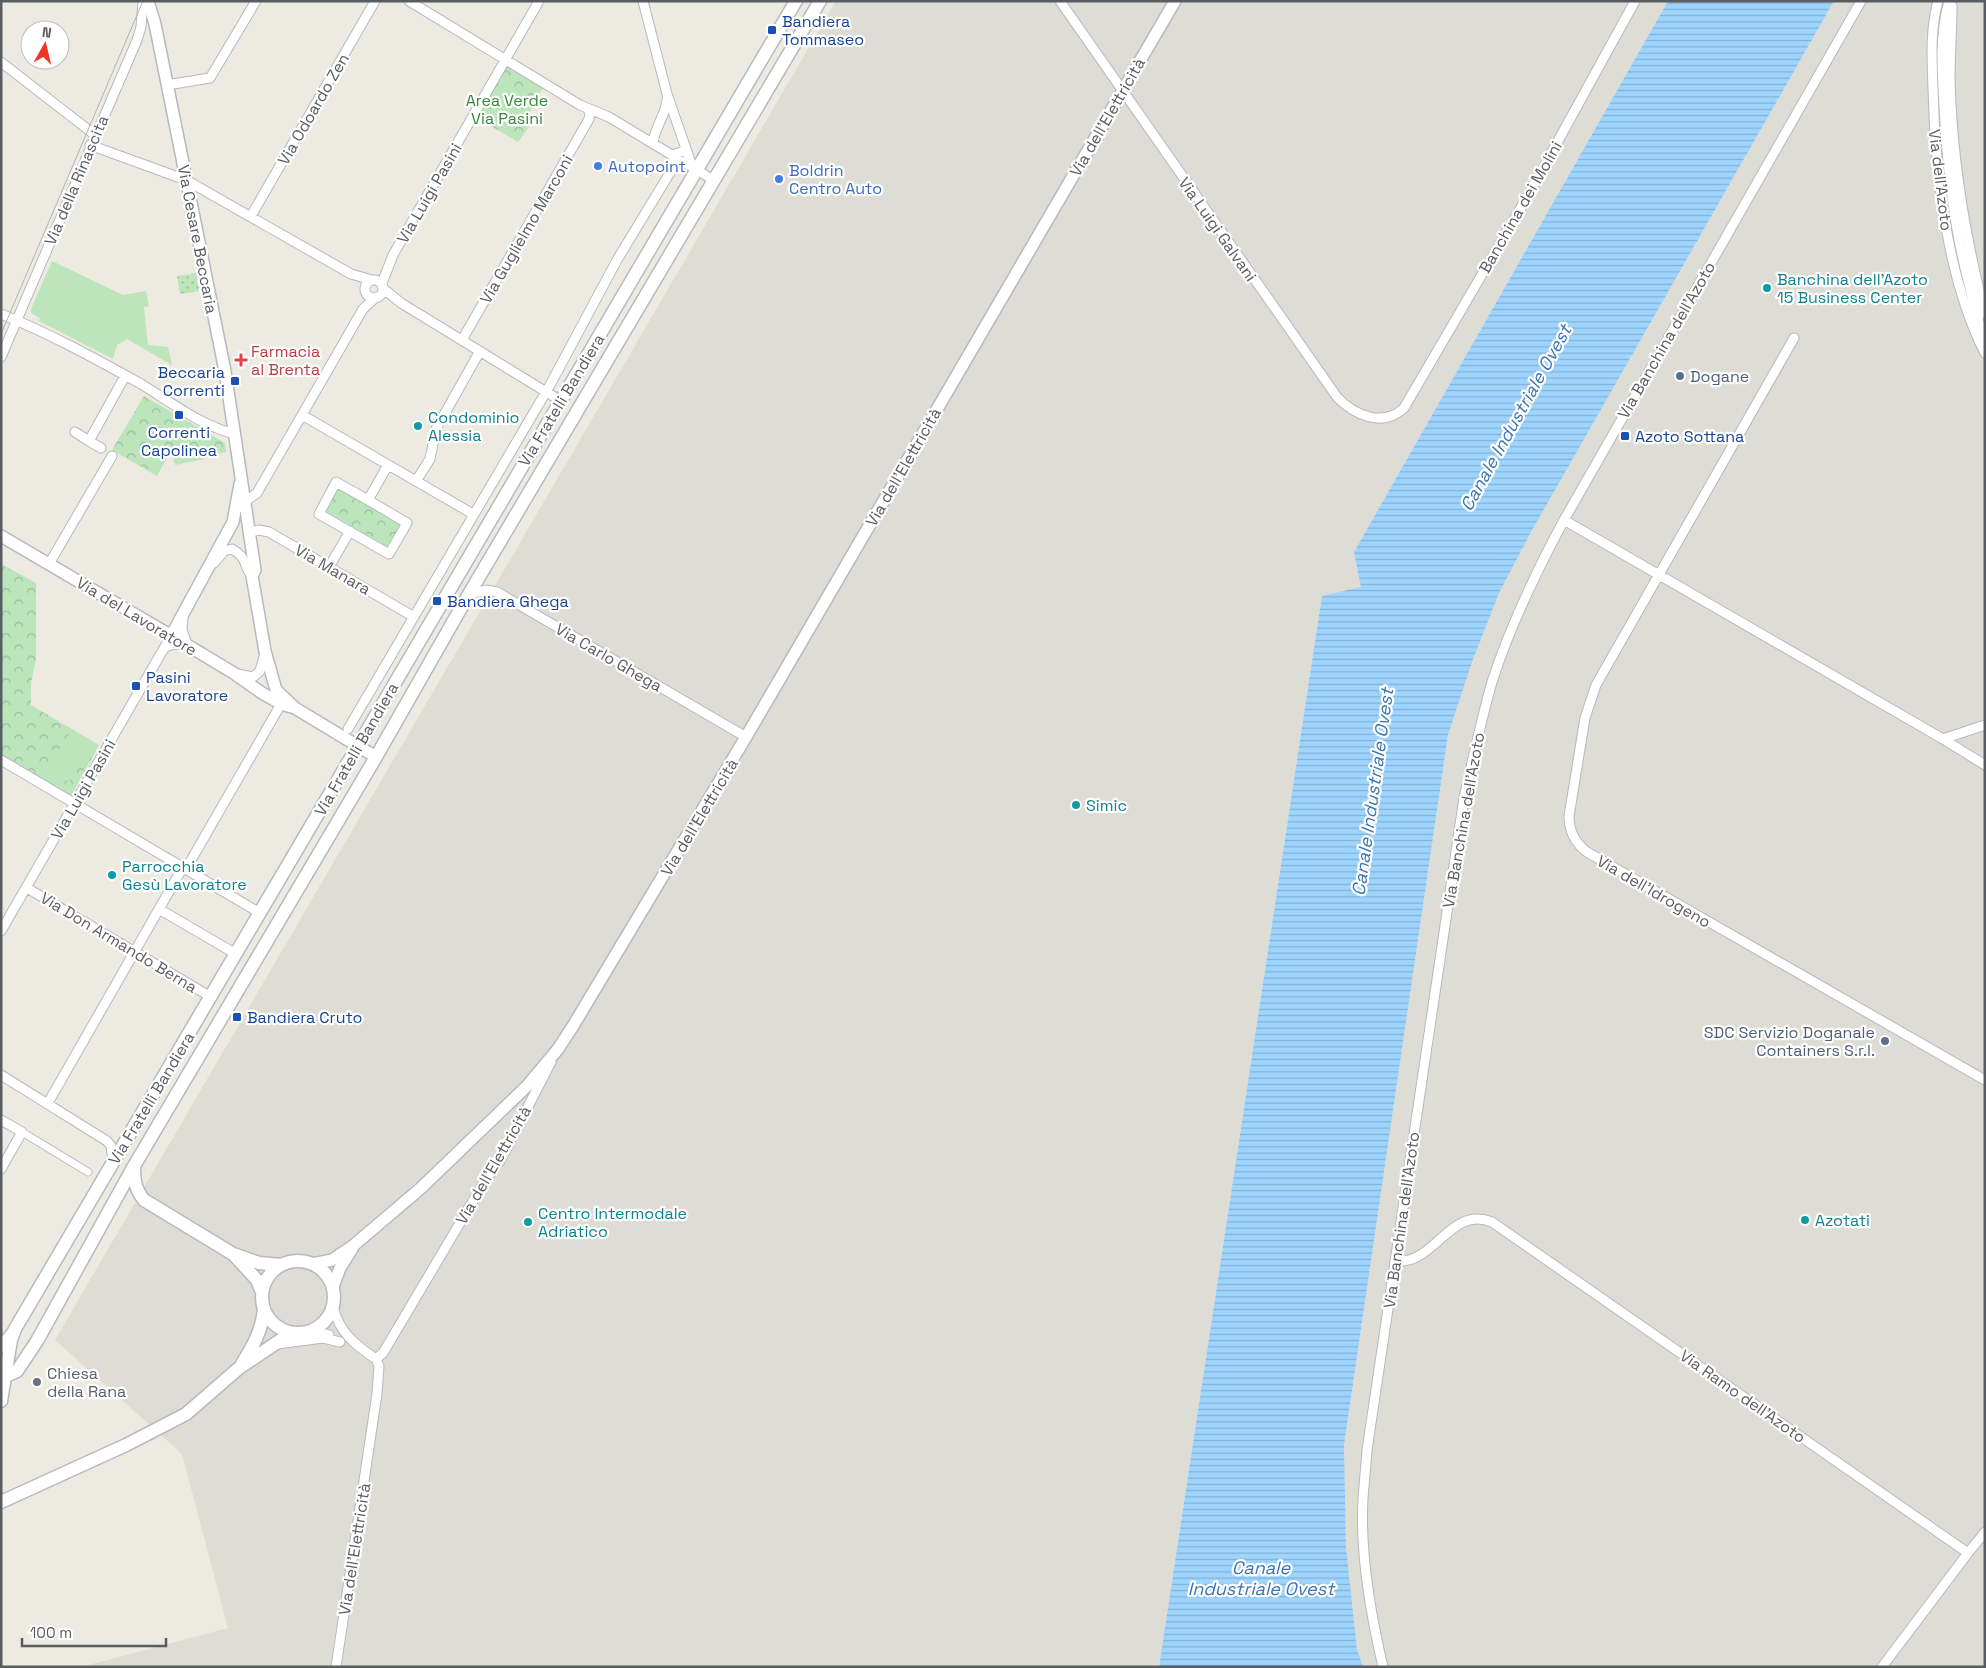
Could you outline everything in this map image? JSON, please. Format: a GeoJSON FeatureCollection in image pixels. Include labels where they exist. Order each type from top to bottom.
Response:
{"type":"FeatureCollection","features":[{"type":"Feature","properties":{"kind":"main road","name":"Via Fratelli Bandiera"},"geometry":{"type":"LineString","coordinates":[[4,1376],[15,1329],[561,401],[694,168],[796,1]]}},
{"type":"Feature","properties":{"kind":"main road","name":"Via Fratelli Bandiera"},"geometry":{"type":"LineString","coordinates":[[4,1376],[17,1371],[37,1341],[134,1166],[376,757],[469,594],[820,1]]}},
{"type":"Feature","properties":{"kind":"main road"},"geometry":{"type":"LineString","coordinates":[[134,1166],[135,1186],[137,1192],[144,1200]]}},
{"type":"Feature","properties":{"kind":"main road"},"geometry":{"type":"LineString","coordinates":[[117,1197],[126,1195],[144,1200],[233,1254],[259,1263],[281,1265]]}},
{"type":"Feature","properties":{"kind":"main road"},"geometry":{"type":"LineString","coordinates":[[233,1254],[257,1280],[262,1292],[264,1309],[263,1323],[259,1334],[239,1368]]}},
{"type":"Feature","properties":{"kind":"main road"},"geometry":{"type":"LineString","coordinates":[[262,1292],[265,1281],[281,1265],[302,1261],[321,1269],[333,1287],[333,1307],[324,1321],[312,1331],[301,1333],[279,1328],[270,1320],[264,1309]]}},
{"type":"Feature","properties":{"kind":"main road"},"geometry":{"type":"LineString","coordinates":[[15,1329],[22,1341],[29,1343],[37,1341]]}},
{"type":"Feature","properties":{"kind":"main road"},"geometry":{"type":"LineString","coordinates":[[1,1502],[126,1445],[186,1414],[239,1368],[291,1332]]}},
{"type":"Feature","properties":{"kind":"main road"},"geometry":{"type":"LineString","coordinates":[[1,1401],[4,1376]]}},
{"type":"Feature","properties":{"kind":"street","name":"Via della Rinascita"},"geometry":{"type":"LineString","coordinates":[[1,357],[139,34],[143,1]]}},
{"type":"Feature","properties":{"kind":"street","name":"Via Cesare Beccaria"},"geometry":{"type":"LineString","coordinates":[[148,1],[155,24],[225,371],[246,501],[255,570],[252,576],[265,651],[276,690],[295,708]]}},
{"type":"Feature","properties":{"kind":"street"},"geometry":{"type":"LineString","coordinates":[[155,24],[156,1]]}},
{"type":"Feature","properties":{"kind":"street"},"geometry":{"type":"LineString","coordinates":[[167,85],[210,78],[256,1]]}},
{"type":"Feature","properties":{"kind":"street","name":"Via Odoardo Zen"},"geometry":{"type":"LineString","coordinates":[[251,216],[375,1]]}},
{"type":"Feature","properties":{"kind":"street"},"geometry":{"type":"LineString","coordinates":[[409,1],[587,108],[604,115],[715,180]]}},
{"type":"Feature","properties":{"kind":"street","name":"Via Luigi Pasini"},"geometry":{"type":"LineString","coordinates":[[246,501],[257,493],[363,309],[378,287],[394,255],[539,1]]}},
{"type":"Feature","properties":{"kind":"street"},"geometry":{"type":"LineString","coordinates":[[642,1],[667,94],[694,168]]}},
{"type":"Feature","properties":{"kind":"street","name":"Via Luigi Galvani"},"geometry":{"type":"LineString","coordinates":[[1060,1],[1337,397],[1354,411],[1373,418],[1385,418],[1401,411]]}},
{"type":"Feature","properties":{"kind":"street","name":"Via dell'Elettricità"},"geometry":{"type":"LineString","coordinates":[[336,1667],[377,1394],[379,1370],[376,1359],[383,1353],[486,1180],[500,1161],[558,1049],[574,1026],[746,737],[1175,1]]}},
{"type":"Feature","properties":{"kind":"street","name":"Banchina dei Molini"},"geometry":{"type":"LineString","coordinates":[[1401,411],[1526,199],[1635,1]]}},
{"type":"Feature","properties":{"kind":"street","name":"Via Banchina dell'Azoto"},"geometry":{"type":"LineString","coordinates":[[1383,1667],[1367,1578],[1363,1501],[1373,1406],[1396,1261],[1454,858],[1464,798],[1478,734],[1493,681],[1513,627],[1546,553],[1861,1]]}},
{"type":"Feature","properties":{"kind":"street","name":"Via dell'Azoto"},"geometry":{"type":"LineString","coordinates":[[1938,1],[1933,24],[1932,66],[1934,125],[1941,193],[1952,255],[1969,318],[1985,354]]}},
{"type":"Feature","properties":{"kind":"street"},"geometry":{"type":"LineString","coordinates":[[1951,1],[1944,33],[1943,88],[1950,194],[1961,255],[1977,317],[1985,339]]}},
{"type":"Feature","properties":{"kind":"street","name":"Via dell'Azoto"},"geometry":{"type":"LineString","coordinates":[[1951,1],[1950,78],[1954,145],[1964,218],[1985,314]]}},
{"type":"Feature","properties":{"kind":"street"},"geometry":{"type":"LineString","coordinates":[[1,62],[95,135]]}},
{"type":"Feature","properties":{"kind":"street"},"geometry":{"type":"LineString","coordinates":[[653,144],[654,134],[665,114],[667,94]]}},
{"type":"Feature","properties":{"kind":"street"},"geometry":{"type":"LineString","coordinates":[[587,108],[590,113],[589,119],[604,115]]}},
{"type":"Feature","properties":{"kind":"street"},"geometry":{"type":"LineString","coordinates":[[665,114],[674,116]]}},
{"type":"Feature","properties":{"kind":"street","name":"Via Guglielmo Marconi"},"geometry":{"type":"LineString","coordinates":[[462,340],[589,119]]}},
{"type":"Feature","properties":{"kind":"street"},"geometry":{"type":"LineString","coordinates":[[90,145],[186,180],[351,274],[378,287],[561,401]]}},
{"type":"Feature","properties":{"kind":"street"},"geometry":{"type":"LineString","coordinates":[[673,155],[686,150]]}},
{"type":"Feature","properties":{"kind":"street","name":"Via Fratelli Bandiera"},"geometry":{"type":"LineString","coordinates":[[348,729],[546,390],[617,260],[671,171],[673,155]]}},
{"type":"Feature","properties":{"kind":"street"},"geometry":{"type":"LineString","coordinates":[[351,274],[372,297],[378,287]]}},
{"type":"Feature","properties":{"kind":"street"},"geometry":{"type":"LineString","coordinates":[[366,290],[367,283],[378,287]]}},
{"type":"Feature","properties":{"kind":"street","name":"Via Luigi Pasini"},"geometry":{"type":"LineString","coordinates":[[363,309],[366,290]]}},
{"type":"Feature","properties":{"kind":"street"},"geometry":{"type":"LineString","coordinates":[[3,315],[125,376],[218,430],[235,434]]}},
{"type":"Feature","properties":{"kind":"street","name":"Via dell'Idrogeno"},"geometry":{"type":"LineString","coordinates":[[1794,338],[1596,684],[1587,706],[1569,816],[1569,827],[1576,841],[1587,852],[1985,1080]]}},
{"type":"Feature","properties":{"kind":"street"},"geometry":{"type":"LineString","coordinates":[[416,481],[430,458],[436,429],[480,351]]}},
{"type":"Feature","properties":{"kind":"street"},"geometry":{"type":"LineString","coordinates":[[89,441],[125,376]]}},
{"type":"Feature","properties":{"kind":"street"},"geometry":{"type":"LineString","coordinates":[[302,415],[473,514]]}},
{"type":"Feature","properties":{"kind":"street"},"geometry":{"type":"LineString","coordinates":[[75,432],[101,448]]}},
{"type":"Feature","properties":{"kind":"street"},"geometry":{"type":"LineString","coordinates":[[49,564],[112,456]]}},
{"type":"Feature","properties":{"kind":"street"},"geometry":{"type":"LineString","coordinates":[[368,500],[388,465]]}},
{"type":"Feature","properties":{"kind":"street","name":"Via Cesare Beccaria"},"geometry":{"type":"LineString","coordinates":[[171,636],[233,522],[241,477]]}},
{"type":"Feature","properties":{"kind":"street"},"geometry":{"type":"LineString","coordinates":[[336,482],[368,500],[406,523],[388,554],[319,514],[336,482]]}},
{"type":"Feature","properties":{"kind":"street"},"geometry":{"type":"LineString","coordinates":[[1564,520],[1985,765]]}},
{"type":"Feature","properties":{"kind":"street","name":"Via Manara"},"geometry":{"type":"LineString","coordinates":[[250,532],[259,530],[269,532],[414,616]]}},
{"type":"Feature","properties":{"kind":"street"},"geometry":{"type":"LineString","coordinates":[[329,567],[350,531]]}},
{"type":"Feature","properties":{"kind":"street","name":"Via del Lavoratore"},"geometry":{"type":"LineString","coordinates":[[1,536],[232,672],[262,694],[281,704],[295,708],[376,757]]}},
{"type":"Feature","properties":{"kind":"street"},"geometry":{"type":"LineString","coordinates":[[209,568],[224,551],[232,549],[246,561],[248,571],[252,576]]}},
{"type":"Feature","properties":{"kind":"street","name":"Via Carlo Ghega"},"geometry":{"type":"LineString","coordinates":[[469,594],[487,590],[497,592],[746,737]]}},
{"type":"Feature","properties":{"kind":"street"},"geometry":{"type":"LineString","coordinates":[[164,648],[173,644],[187,645],[182,629],[183,615]]}},
{"type":"Feature","properties":{"kind":"street","name":"Via Luigi Pasini"},"geometry":{"type":"LineString","coordinates":[[1,931],[171,636]]}},
{"type":"Feature","properties":{"kind":"street"},"geometry":{"type":"LineString","coordinates":[[232,672],[252,677],[260,671],[265,651]]}},
{"type":"Feature","properties":{"kind":"street"},"geometry":{"type":"LineString","coordinates":[[48,1104],[131,960],[134,951],[281,704]]}},
{"type":"Feature","properties":{"kind":"street"},"geometry":{"type":"LineString","coordinates":[[1942,739],[1985,724]]}},
{"type":"Feature","properties":{"kind":"street"},"geometry":{"type":"LineString","coordinates":[[1,760],[260,913]]}},
{"type":"Feature","properties":{"kind":"street","name":"Via Don Armando Berna"},"geometry":{"type":"LineString","coordinates":[[27,888],[211,997]]}},
{"type":"Feature","properties":{"kind":"street"},"geometry":{"type":"LineString","coordinates":[[159,909],[236,954]]}},
{"type":"Feature","properties":{"kind":"street"},"geometry":{"type":"LineString","coordinates":[[312,1264],[332,1260],[354,1245],[428,1181],[527,1086],[558,1049]]}},
{"type":"Feature","properties":{"kind":"street"},"geometry":{"type":"LineString","coordinates":[[1,1076],[107,1141],[112,1146],[114,1161]]}},
{"type":"Feature","properties":{"kind":"street"},"geometry":{"type":"LineString","coordinates":[[1,1120],[88,1172]]}},
{"type":"Feature","properties":{"kind":"street"},"geometry":{"type":"LineString","coordinates":[[1,1169],[22,1132]]}},
{"type":"Feature","properties":{"kind":"street","name":"Via Ramo dell'Azoto"},"geometry":{"type":"LineString","coordinates":[[1396,1261],[1405,1262],[1418,1257],[1462,1222],[1479,1218],[1492,1222],[1968,1553]]}},
{"type":"Feature","properties":{"kind":"street"},"geometry":{"type":"LineString","coordinates":[[333,1287],[340,1268],[354,1245]]}},
{"type":"Feature","properties":{"kind":"street"},"geometry":{"type":"LineString","coordinates":[[333,1307],[338,1323],[355,1344],[376,1359]]}},
{"type":"Feature","properties":{"kind":"street","name":"Via Fratelli Bandiera"},"geometry":{"type":"LineString","coordinates":[[1,1347],[15,1329]]}},
{"type":"Feature","properties":{"kind":"street"},"geometry":{"type":"LineString","coordinates":[[312,1331],[325,1333],[340,1342]]}},
{"type":"Feature","properties":{"kind":"street"},"geometry":{"type":"LineString","coordinates":[[269,1346],[318,1338],[355,1344]]}},
{"type":"Feature","properties":{"kind":"street"},"geometry":{"type":"LineString","coordinates":[[1882,1667],[1985,1532]]}},
{"type":"Feature","properties":{"kind":"shaded area"},"geometry":{"type":"Polygon","coordinates":[[[836,1],[1668,1],[1354,552],[1362,587],[1322,597],[1159,1667],[81,1667],[228,1628],[182,1454],[55,1340],[836,1]]]}},
{"type":"Feature","properties":{"kind":"shaded area"},"geometry":{"type":"Polygon","coordinates":[[[1834,1],[1985,1],[1985,1667],[1363,1667],[1357,1649],[1346,1547],[1344,1445],[1448,735],[1472,662],[1499,593],[1531,532],[1834,1]]]}},
{"type":"Feature","properties":{"kind":"green space","name":"Area Verde Via Pasini"},"geometry":{"type":"Polygon","coordinates":[[[507,66],[543,88],[528,116],[534,120],[518,142],[477,118],[507,66]]]}},
{"type":"Feature","properties":{"kind":"green space"},"geometry":{"type":"Polygon","coordinates":[[[52,261],[123,295],[146,291],[149,306],[144,307],[148,345],[168,347],[172,365],[127,339],[117,345],[113,359],[39,321],[40,318],[31,313],[31,309],[52,261]]]}},
{"type":"Feature","properties":{"kind":"green space"},"geometry":{"type":"Polygon","coordinates":[[[196,273],[199,291],[180,294],[177,276],[196,273]]]}},
{"type":"Feature","properties":{"kind":"green space"},"geometry":{"type":"Polygon","coordinates":[[[144,396],[225,443],[226,452],[211,455],[210,452],[204,453],[205,459],[175,465],[171,451],[157,476],[112,450],[144,396]]]}},
{"type":"Feature","properties":{"kind":"green space"},"geometry":{"type":"Polygon","coordinates":[[[338,488],[401,524],[388,547],[325,511],[338,488]]]}},
{"type":"Feature","properties":{"kind":"green space"},"geometry":{"type":"Polygon","coordinates":[[[1,564],[36,583],[36,659],[31,683],[31,705],[99,745],[71,796],[1,756],[1,564]]]}},
{"type":"Feature","properties":{"kind":"green space"},"geometry":{"type":"Polygon","coordinates":[[[70,732],[91,744],[69,782],[47,769],[70,732]]]}},
{"type":"Feature","properties":{"kind":"water","name":"Canale Industriale Ovest"},"geometry":{"type":"Polygon","coordinates":[[[1668,1],[1834,1],[1531,532],[1499,593],[1472,662],[1448,735],[1344,1445],[1346,1547],[1357,1649],[1363,1667],[1159,1667],[1322,596],[1361,587],[1354,552],[1668,1]]]}},
{"type":"Feature","properties":{"kind":"tram line"},"geometry":{"type":"LineString","coordinates":[[1,334],[143,1]]}},
{"type":"Feature","properties":{"kind":"place","name":"Bandiera Tommaseo"},"geometry":{"type":"Point","coordinates":[772,30]}},
{"type":"Feature","properties":{"kind":"place","name":"Autopoint"},"geometry":{"type":"Point","coordinates":[598,166]}},
{"type":"Feature","properties":{"kind":"place","name":"Boldrin Centro Auto"},"geometry":{"type":"Point","coordinates":[779,179]}},
{"type":"Feature","properties":{"kind":"place","name":"Banchina dell'Azoto 15 Business Center"},"geometry":{"type":"Point","coordinates":[1767,288]}},
{"type":"Feature","properties":{"kind":"place","name":"Farmacia al Brenta"},"geometry":{"type":"Point","coordinates":[241,360]}},
{"type":"Feature","properties":{"kind":"place","name":"Dogane"},"geometry":{"type":"Point","coordinates":[1680,376]}},
{"type":"Feature","properties":{"kind":"place","name":"Beccaria Correnti"},"geometry":{"type":"Point","coordinates":[235,381]}},
{"type":"Feature","properties":{"kind":"place","name":"Correnti Capolinea"},"geometry":{"type":"Point","coordinates":[179,415]}},
{"type":"Feature","properties":{"kind":"place","name":"Condominio Alessia"},"geometry":{"type":"Point","coordinates":[418,426]}},
{"type":"Feature","properties":{"kind":"place","name":"Azoto Sottana"},"geometry":{"type":"Point","coordinates":[1625,436]}},
{"type":"Feature","properties":{"kind":"place","name":"Bandiera Ghega"},"geometry":{"type":"Point","coordinates":[437,601]}},
{"type":"Feature","properties":{"kind":"place","name":"Pasini Lavoratore"},"geometry":{"type":"Point","coordinates":[136,686]}},
{"type":"Feature","properties":{"kind":"place","name":"Simic"},"geometry":{"type":"Point","coordinates":[1076,805]}},
{"type":"Feature","properties":{"kind":"place","name":"Parrocchia Gesù Lavoratore"},"geometry":{"type":"Point","coordinates":[112,875]}},
{"type":"Feature","properties":{"kind":"place","name":"Bandiera Cruto"},"geometry":{"type":"Point","coordinates":[237,1017]}},
{"type":"Feature","properties":{"kind":"place","name":"SDC Servizio Doganale Containers S.r.l."},"geometry":{"type":"Point","coordinates":[1885,1041]}},
{"type":"Feature","properties":{"kind":"place","name":"Azotati"},"geometry":{"type":"Point","coordinates":[1805,1220]}},
{"type":"Feature","properties":{"kind":"place","name":"Centro Intermodale Adriatico"},"geometry":{"type":"Point","coordinates":[528,1222]}},
{"type":"Feature","properties":{"kind":"place","name":"Chiesa della Rana"},"geometry":{"type":"Point","coordinates":[37,1382]}}]}
